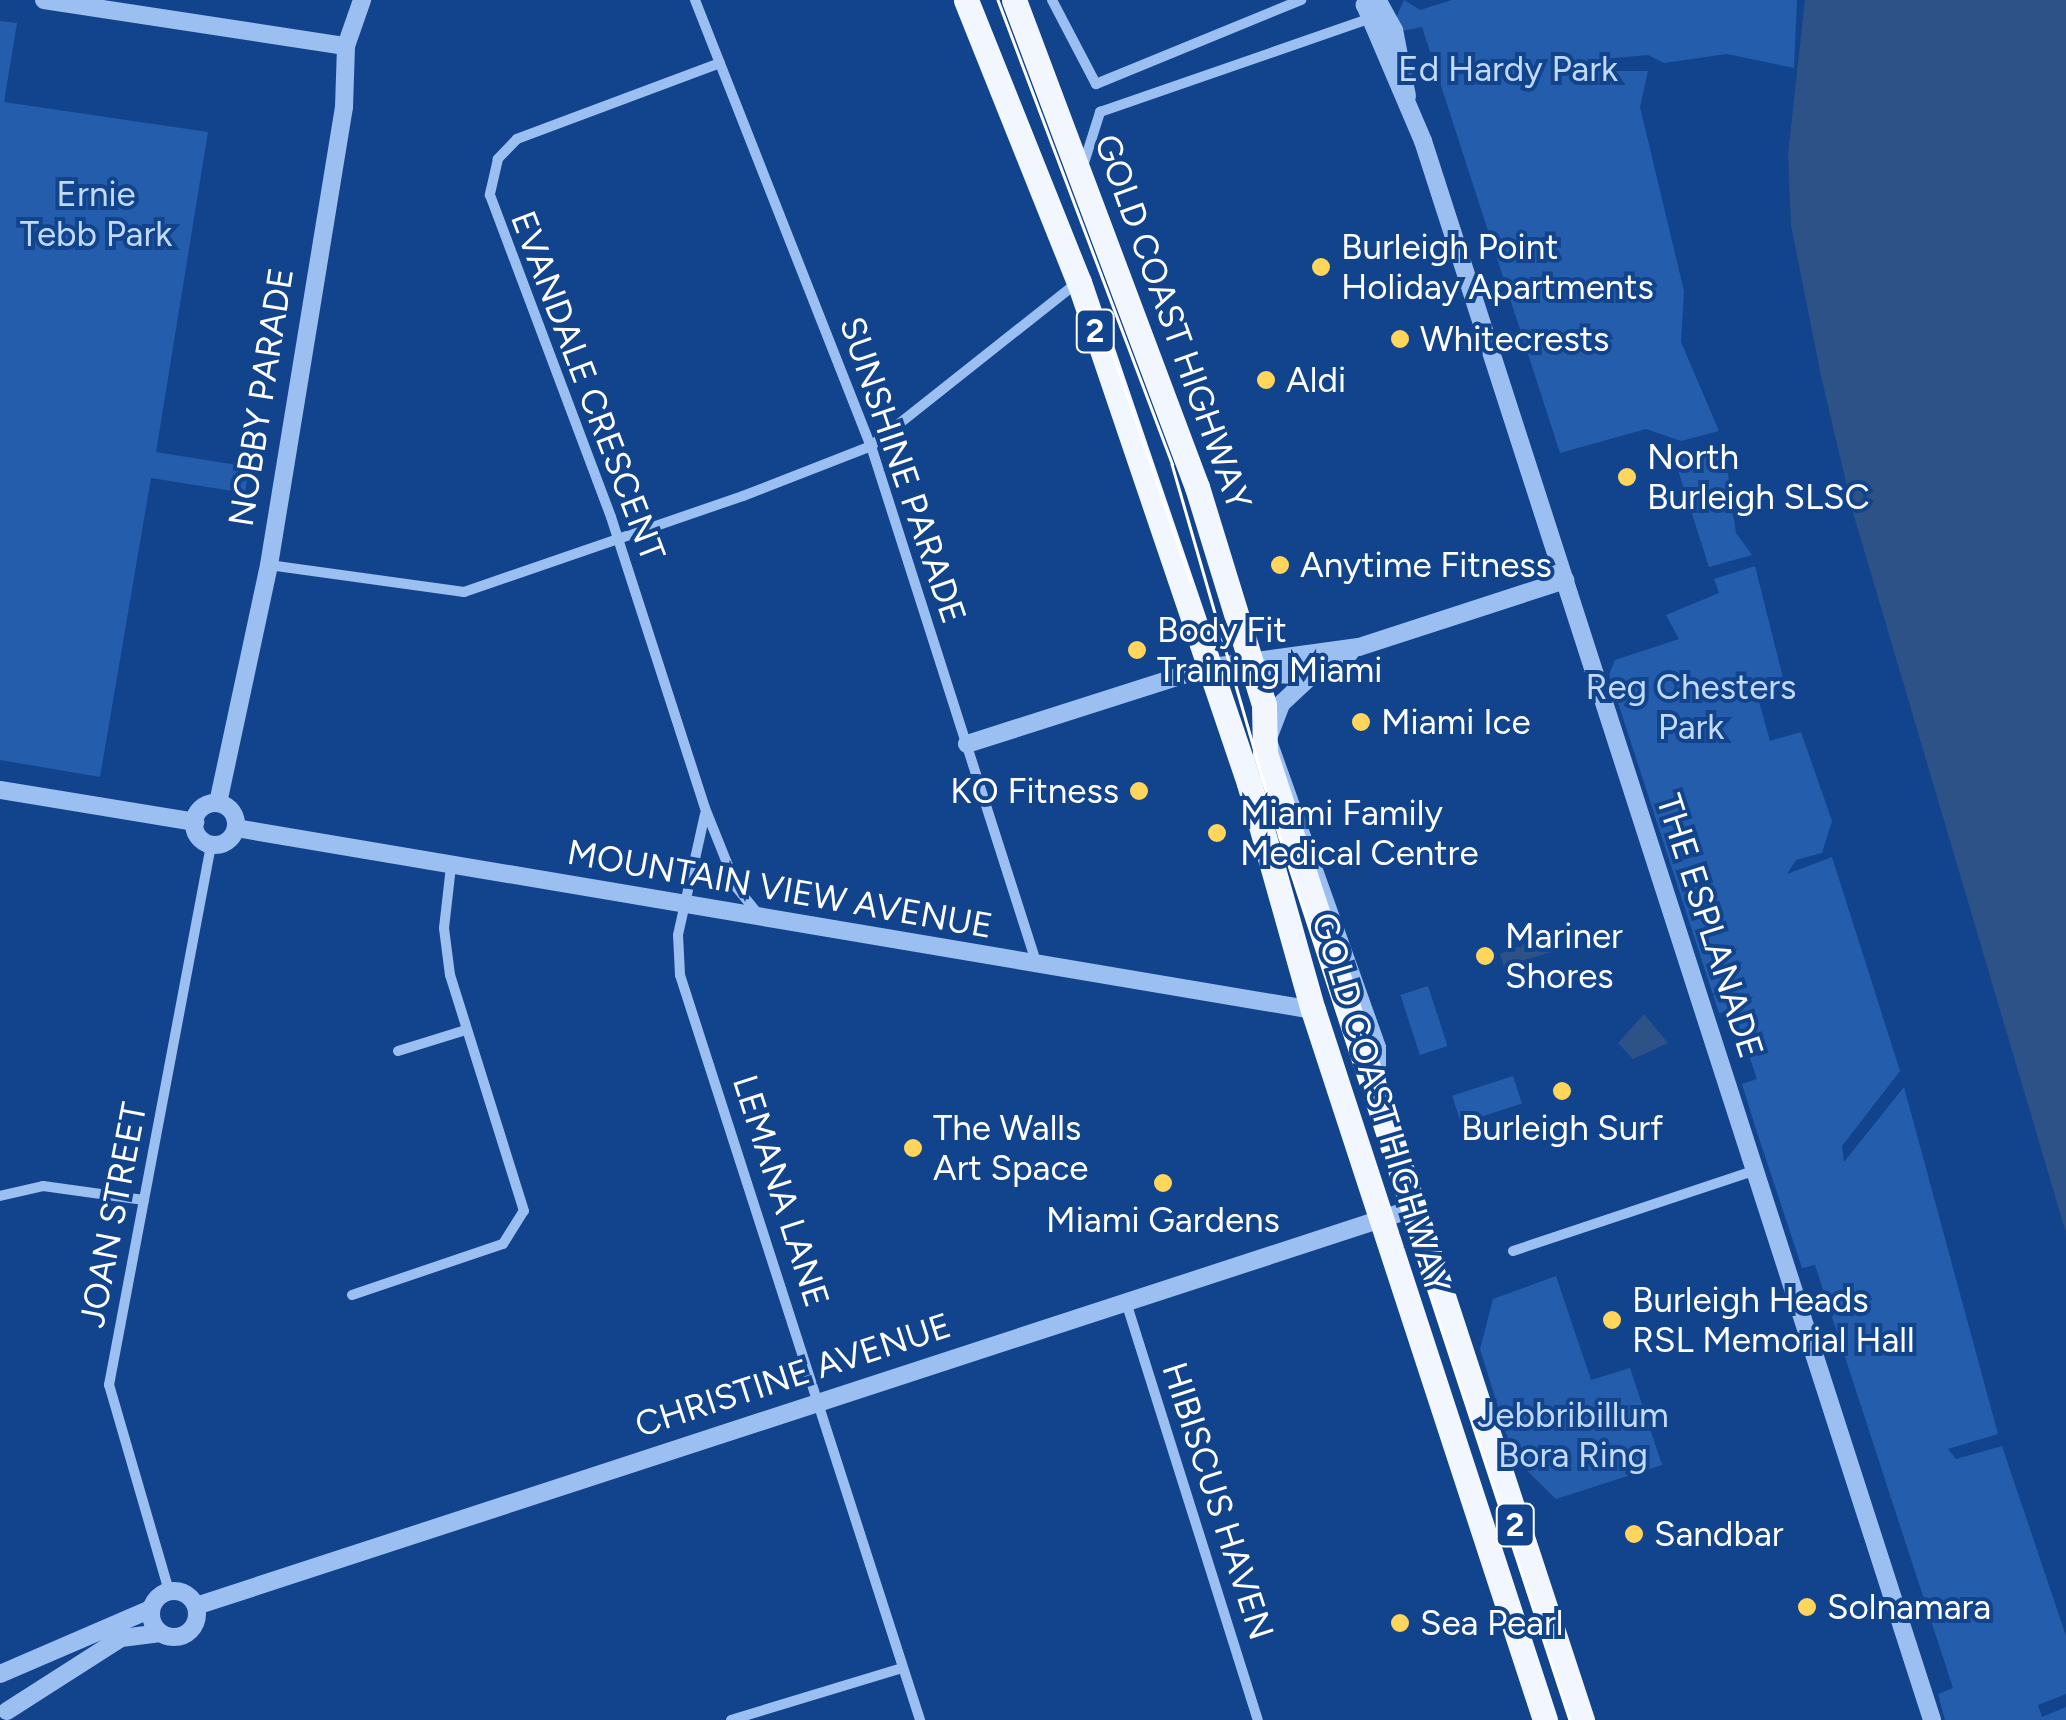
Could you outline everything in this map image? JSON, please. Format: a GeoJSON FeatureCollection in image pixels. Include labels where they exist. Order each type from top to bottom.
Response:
{"type":"FeatureCollection","features":[{"type":"Feature","properties":{"kind":"highway","name":"GOLD COAST HIGHWAY"},"geometry":{"type":"LineString","coordinates":[[966,0],[1079,282],[1204,668],[1249,783],[1313,1010],[1545,1720]]}},
{"type":"Feature","properties":{"kind":"highway","name":"GOLD COAST HIGHWAY"},"geometry":{"type":"LineString","coordinates":[[1014,0],[1082,172],[1253,668],[1377,1099],[1582,1720]]}},
{"type":"Feature","properties":{"kind":"street"},"geometry":{"type":"LineString","coordinates":[[44,0],[346,46]]}},
{"type":"Feature","properties":{"kind":"street","name":"NOBBY PARADE"},"geometry":{"type":"LineString","coordinates":[[218,804],[269,565],[344,107],[346,46],[362,0]]}},
{"type":"Feature","properties":{"kind":"street","name":"SUNSHINE PARADE"},"geometry":{"type":"LineString","coordinates":[[695,0],[870,446],[1037,965]]}},
{"type":"Feature","properties":{"kind":"street"},"geometry":{"type":"LineString","coordinates":[[1052,0],[1094,83],[1300,0]]}},
{"type":"Feature","properties":{"kind":"street"},"geometry":{"type":"LineString","coordinates":[[1082,172],[1100,112],[1373,6]]}},
{"type":"Feature","properties":{"kind":"street","name":"THE ESPLANADE"},"geometry":{"type":"LineString","coordinates":[[1373,6],[1408,96],[1932,1720]]}},
{"type":"Feature","properties":{"kind":"street","name":"EVANDALE CRESCENT"},"geometry":{"type":"LineString","coordinates":[[720,62],[517,139],[494,172],[492,214],[618,536],[705,808],[737,888],[763,920]]}},
{"type":"Feature","properties":{"kind":"street"},"geometry":{"type":"LineString","coordinates":[[269,565],[447,594],[618,536],[870,446],[1079,282]]}},
{"type":"Feature","properties":{"kind":"street"},"geometry":{"type":"LineString","coordinates":[[1253,668],[1359,647],[1565,580]]}},
{"type":"Feature","properties":{"kind":"street"},"geometry":{"type":"LineString","coordinates":[[1273,747],[1321,670],[1359,647]]}},
{"type":"Feature","properties":{"kind":"street"},"geometry":{"type":"LineString","coordinates":[[968,744],[1204,668],[1321,670]]}},
{"type":"Feature","properties":{"kind":"street"},"geometry":{"type":"LineString","coordinates":[[0,790],[194,822],[211,845],[236,828],[218,804],[194,822]]}},
{"type":"Feature","properties":{"kind":"street","name":"EVANDALE CRESCENT"},"geometry":{"type":"LineString","coordinates":[[687,907],[705,808]]}},
{"type":"Feature","properties":{"kind":"street","name":"MOUNTAIN VIEW AVENUE"},"geometry":{"type":"LineString","coordinates":[[236,828],[452,868],[1313,1010]]}},
{"type":"Feature","properties":{"kind":"street","name":"JOAN STREET"},"geometry":{"type":"LineString","coordinates":[[169,1591],[110,1385],[211,845]]}},
{"type":"Feature","properties":{"kind":"street"},"geometry":{"type":"LineString","coordinates":[[352,1295],[504,1244],[520,1227],[522,1198],[466,1030],[445,940],[452,868]]}},
{"type":"Feature","properties":{"kind":"street","name":"LEMANA LANE"},"geometry":{"type":"LineString","coordinates":[[687,907],[680,975],[920,1720]]}},
{"type":"Feature","properties":{"kind":"street"},"geometry":{"type":"LineString","coordinates":[[398,1051],[466,1030]]}},
{"type":"Feature","properties":{"kind":"street"},"geometry":{"type":"LineString","coordinates":[[1513,1250],[1754,1170]]}},
{"type":"Feature","properties":{"kind":"street"},"geometry":{"type":"LineString","coordinates":[[0,1196],[43,1186],[144,1200]]}},
{"type":"Feature","properties":{"kind":"street","name":"CHRISTINE AVENUE"},"geometry":{"type":"LineString","coordinates":[[196,1606],[1125,1299],[1412,1209]]}},
{"type":"Feature","properties":{"kind":"street","name":"HIBISCUS HAVEN"},"geometry":{"type":"LineString","coordinates":[[1125,1299],[1258,1720]]}},
{"type":"Feature","properties":{"kind":"street"},"geometry":{"type":"LineString","coordinates":[[169,1591],[196,1606],[188,1634],[159,1632],[121,1638],[4,1715],[0,1676],[150,1608],[169,1591]]}},
{"type":"Feature","properties":{"kind":"street"},"geometry":{"type":"LineString","coordinates":[[150,1608],[159,1632]]}},
{"type":"Feature","properties":{"kind":"street"},"geometry":{"type":"LineString","coordinates":[[731,1720],[902,1668]]}},
{"type":"Feature","properties":{"kind":"green space","name":"Ed Hardy Park"},"geometry":{"type":"Polygon","coordinates":[[[1404,0],[1420,10],[1452,0],[1797,0],[1794,68],[1727,54],[1664,63],[1648,55],[1593,60],[1578,71],[1648,71],[1640,107],[1684,291],[1681,342],[1719,431],[1681,441],[1646,429],[1560,453],[1422,27],[1402,31],[1396,18],[1404,0]]]}},
{"type":"Feature","properties":{"kind":"green space","name":"Ernie Tebb Park"},"geometry":{"type":"Polygon","coordinates":[[[0,21],[17,23],[4,102],[208,132],[156,452],[249,467],[245,493],[151,478],[100,777],[0,760],[0,21]]]}},
{"type":"Feature","properties":{"kind":"green space"},"geometry":{"type":"Polygon","coordinates":[[[1724,445],[1736,533],[1752,555],[1709,567],[1674,458],[1724,445]]]}},
{"type":"Feature","properties":{"kind":"green space","name":"Reg Chesters Park"},"geometry":{"type":"Polygon","coordinates":[[[1755,566],[1784,682],[1756,691],[1770,741],[1801,732],[1832,821],[1822,853],[1796,860],[1787,874],[1832,857],[1900,1071],[1842,1146],[1844,1162],[1904,1087],[1998,1434],[1948,1449],[1956,1459],[2002,1446],[2066,1636],[2066,1694],[2038,1705],[2042,1717],[2066,1707],[2066,1720],[1945,1720],[1938,1694],[1953,1688],[1815,1265],[1802,1268],[1755,1126],[1742,1084],[1757,1079],[1734,1010],[1719,1013],[1609,675],[1615,660],[1679,639],[1666,615],[1719,593],[1714,579],[1755,566]]]}},
{"type":"Feature","properties":{"kind":"green space"},"geometry":{"type":"Polygon","coordinates":[[[1428,986],[1447,1046],[1420,1055],[1400,995],[1428,986]]]}},
{"type":"Feature","properties":{"kind":"green space"},"geometry":{"type":"Polygon","coordinates":[[[1513,1076],[1522,1104],[1461,1123],[1452,1096],[1513,1076]]]}},
{"type":"Feature","properties":{"kind":"green space","name":"Jebbribillum Bora Ring"},"geometry":{"type":"Polygon","coordinates":[[[1556,1276],[1591,1380],[1630,1368],[1662,1465],[1556,1499],[1514,1458],[1480,1349],[1493,1299],[1556,1276]]]}},
{"type":"Feature","properties":{"kind":"shaded area"},"geometry":{"type":"Polygon","coordinates":[[[1805,0],[2066,0],[2066,1233],[1854,516],[1821,376],[1791,225],[1788,154],[1805,0]]]}},
{"type":"Feature","properties":{"kind":"shaded area"},"geometry":{"type":"Polygon","coordinates":[[[1547,934],[1551,952],[1504,967],[1500,954],[1547,934]]]}},
{"type":"Feature","properties":{"kind":"shaded area"},"geometry":{"type":"Polygon","coordinates":[[[1644,1014],[1668,1043],[1633,1059],[1618,1043],[1644,1014]]]}},
{"type":"Feature","properties":{"kind":"tram line"},"geometry":{"type":"LineString","coordinates":[[998,0],[1172,464],[1280,838],[1570,1720]]}},
{"type":"Feature","properties":{"kind":"tram line"},"geometry":{"type":"LineString","coordinates":[[1097,307],[1191,581]]}},
{"type":"Feature","properties":{"kind":"place","name":"Burleigh Point Holiday Apartments"},"geometry":{"type":"Point","coordinates":[1321,267]}},
{"type":"Feature","properties":{"kind":"place","name":"Whitecrests"},"geometry":{"type":"Point","coordinates":[1400,339]}},
{"type":"Feature","properties":{"kind":"place","name":"Aldi"},"geometry":{"type":"Point","coordinates":[1266,380]}},
{"type":"Feature","properties":{"kind":"place","name":"North Burleigh SLSC"},"geometry":{"type":"Point","coordinates":[1627,477]}},
{"type":"Feature","properties":{"kind":"place","name":"Anytime Fitness"},"geometry":{"type":"Point","coordinates":[1280,565]}},
{"type":"Feature","properties":{"kind":"place","name":"Body Fit Training Miami"},"geometry":{"type":"Point","coordinates":[1137,650]}},
{"type":"Feature","properties":{"kind":"place","name":"Miami Ice"},"geometry":{"type":"Point","coordinates":[1361,722]}},
{"type":"Feature","properties":{"kind":"place","name":"KO Fitness"},"geometry":{"type":"Point","coordinates":[1139,791]}},
{"type":"Feature","properties":{"kind":"place","name":"Miami Family Medical Centre"},"geometry":{"type":"Point","coordinates":[1217,833]}},
{"type":"Feature","properties":{"kind":"place","name":"Mariner Shores"},"geometry":{"type":"Point","coordinates":[1485,956]}},
{"type":"Feature","properties":{"kind":"place","name":"Burleigh Surf"},"geometry":{"type":"Point","coordinates":[1562,1091]}},
{"type":"Feature","properties":{"kind":"place","name":"The Walls Art Space"},"geometry":{"type":"Point","coordinates":[913,1148]}},
{"type":"Feature","properties":{"kind":"place","name":"Miami Gardens"},"geometry":{"type":"Point","coordinates":[1163,1183]}},
{"type":"Feature","properties":{"kind":"place","name":"Burleigh Heads RSL Memorial Hall"},"geometry":{"type":"Point","coordinates":[1612,1320]}},
{"type":"Feature","properties":{"kind":"place","name":"Sandbar"},"geometry":{"type":"Point","coordinates":[1634,1534]}},
{"type":"Feature","properties":{"kind":"place","name":"Solnamara"},"geometry":{"type":"Point","coordinates":[1807,1607]}},
{"type":"Feature","properties":{"kind":"place","name":"Sea Pearl"},"geometry":{"type":"Point","coordinates":[1400,1623]}}]}
